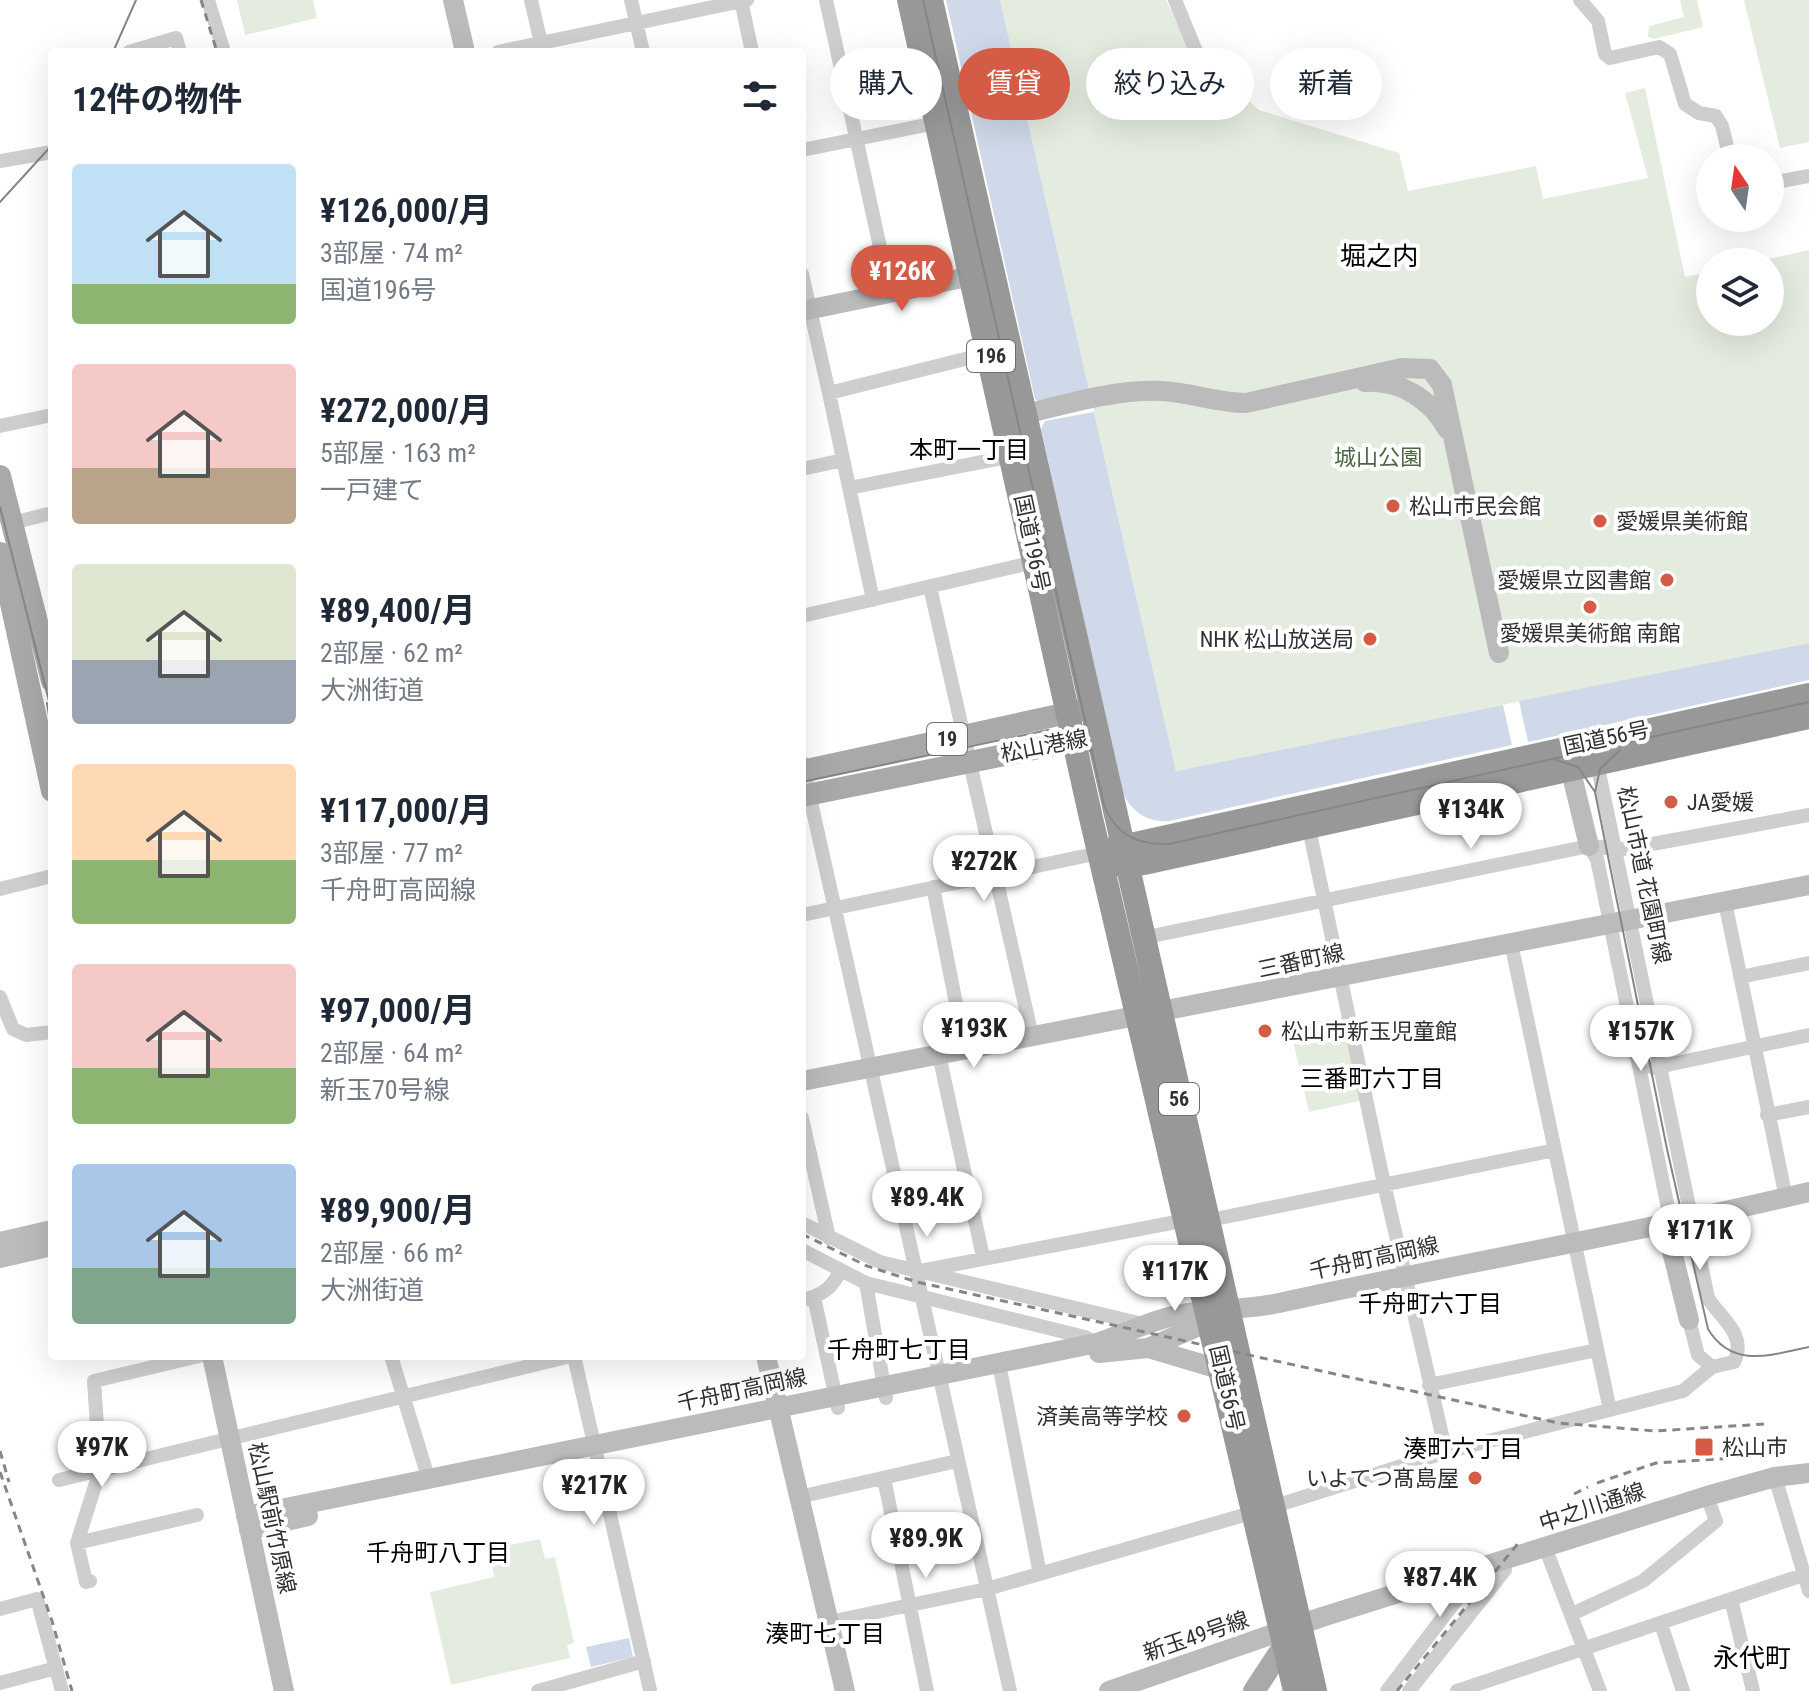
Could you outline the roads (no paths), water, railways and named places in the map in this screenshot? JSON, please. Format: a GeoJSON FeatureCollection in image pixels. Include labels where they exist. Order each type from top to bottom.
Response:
{"type":"FeatureCollection","features":[{"type":"Feature","properties":{"kind":"highway","name":"国道196号"},"geometry":{"type":"LineString","coordinates":[[909,0],[948,121]]}},
{"type":"Feature","properties":{"kind":"highway","name":"国道196号"},"geometry":{"type":"LineString","coordinates":[[931,0],[948,121],[1000,351],[1024,414],[1022,453],[1086,738],[1116,855]]}},
{"type":"Feature","properties":{"kind":"highway","name":"国道56号"},"geometry":{"type":"LineString","coordinates":[[1116,855],[1595,752],[1809,695]]}},
{"type":"Feature","properties":{"kind":"highway","name":"国道56号"},"geometry":{"type":"LineString","coordinates":[[1595,752],[1809,717]]}},
{"type":"Feature","properties":{"kind":"highway","name":"国道196号"},"geometry":{"type":"LineString","coordinates":[[1086,738],[1114,812],[1116,855]]}},
{"type":"Feature","properties":{"kind":"highway"},"geometry":{"type":"LineString","coordinates":[[1114,812],[1128,827],[1151,837]]}},
{"type":"Feature","properties":{"kind":"highway","name":"国道56号"},"geometry":{"type":"LineString","coordinates":[[1116,855],[1151,837],[1306,816]]}},
{"type":"Feature","properties":{"kind":"highway","name":"国道56号"},"geometry":{"type":"LineString","coordinates":[[1116,855],[1142,938],[1150,1015]]}},
{"type":"Feature","properties":{"kind":"highway","name":"国道56号"},"geometry":{"type":"LineString","coordinates":[[1116,855],[1264,1510],[1289,1633],[1295,1691]]}},
{"type":"Feature","properties":{"kind":"highway","name":"国道56号"},"geometry":{"type":"LineString","coordinates":[[1220,1318],[1222,1370],[1264,1510]]}},
{"type":"Feature","properties":{"kind":"highway","name":"国道56号"},"geometry":{"type":"LineString","coordinates":[[1289,1633],[1315,1691]]}},
{"type":"Feature","properties":{"kind":"main road"},"geometry":{"type":"LineString","coordinates":[[0,476],[12,523],[14,607]]}},
{"type":"Feature","properties":{"kind":"main road"},"geometry":{"type":"LineString","coordinates":[[0,553],[14,607],[38,637],[48,668]]}},
{"type":"Feature","properties":{"kind":"main road"},"geometry":{"type":"LineString","coordinates":[[38,637],[48,747]]}},
{"type":"Feature","properties":{"kind":"main road","name":"松山港線"},"geometry":{"type":"LineString","coordinates":[[806,766],[1080,711]]}},
{"type":"Feature","properties":{"kind":"main road","name":"松山港線"},"geometry":{"type":"LineString","coordinates":[[806,796],[1086,738]]}},
{"type":"Feature","properties":{"kind":"main road"},"geometry":{"type":"LineString","coordinates":[[1254,1691],[1289,1633]]}},
{"type":"Feature","properties":{"kind":"street"},"geometry":{"type":"LineString","coordinates":[[208,0],[223,48]]}},
{"type":"Feature","properties":{"kind":"street"},"geometry":{"type":"LineString","coordinates":[[453,0],[464,48]]}},
{"type":"Feature","properties":{"kind":"street"},"geometry":{"type":"LineString","coordinates":[[531,0],[542,47],[743,0],[751,48]]}},
{"type":"Feature","properties":{"kind":"street"},"geometry":{"type":"LineString","coordinates":[[631,0],[642,48]]}},
{"type":"Feature","properties":{"kind":"street"},"geometry":{"type":"LineString","coordinates":[[826,0],[859,139],[890,293]]}},
{"type":"Feature","properties":{"kind":"street"},"geometry":{"type":"LineString","coordinates":[[1175,0],[1195,48]]}},
{"type":"Feature","properties":{"kind":"street"},"geometry":{"type":"LineString","coordinates":[[1580,0],[1598,21],[1605,54],[1610,58],[1659,47],[1670,54],[1685,104],[1699,113],[1716,116],[1726,144]]}},
{"type":"Feature","properties":{"kind":"street"},"geometry":{"type":"LineString","coordinates":[[142,48],[176,38],[179,48]]}},
{"type":"Feature","properties":{"kind":"street"},"geometry":{"type":"LineString","coordinates":[[806,149],[948,121]]}},
{"type":"Feature","properties":{"kind":"street"},"geometry":{"type":"LineString","coordinates":[[0,161],[48,153]]}},
{"type":"Feature","properties":{"kind":"street"},"geometry":{"type":"LineString","coordinates":[[1784,180],[1809,176]]}},
{"type":"Feature","properties":{"kind":"street"},"geometry":{"type":"LineString","coordinates":[[873,600],[829,393],[806,310],[982,274]]}},
{"type":"Feature","properties":{"kind":"street"},"geometry":{"type":"LineString","coordinates":[[829,393],[1000,351]]}},
{"type":"Feature","properties":{"kind":"street"},"geometry":{"type":"LineString","coordinates":[[1024,414],[1159,390],[1221,403],[1246,403],[1416,366],[1430,369],[1442,385],[1499,653]]}},
{"type":"Feature","properties":{"kind":"street"},"geometry":{"type":"LineString","coordinates":[[1344,384],[1377,382],[1397,386],[1430,403],[1452,440]]}},
{"type":"Feature","properties":{"kind":"street"},"geometry":{"type":"LineString","coordinates":[[1430,403],[1441,395],[1442,385]]}},
{"type":"Feature","properties":{"kind":"street"},"geometry":{"type":"LineString","coordinates":[[0,426],[48,416]]}},
{"type":"Feature","properties":{"kind":"street"},"geometry":{"type":"LineString","coordinates":[[849,488],[1022,453]]}},
{"type":"Feature","properties":{"kind":"street"},"geometry":{"type":"LineString","coordinates":[[806,468],[843,460]]}},
{"type":"Feature","properties":{"kind":"street"},"geometry":{"type":"LineString","coordinates":[[12,523],[48,514]]}},
{"type":"Feature","properties":{"kind":"street"},"geometry":{"type":"LineString","coordinates":[[806,615],[1046,559]]}},
{"type":"Feature","properties":{"kind":"street"},"geometry":{"type":"LineString","coordinates":[[930,587],[1032,1036]]}},
{"type":"Feature","properties":{"kind":"street","name":"松山市道 花園町線"},"geometry":{"type":"LineString","coordinates":[[1595,752],[1615,847],[1619,922],[1639,1071],[1681,1227],[1708,1298],[1726,1317],[1737,1350],[1734,1362],[1712,1367],[1683,1391],[1610,1410]]}},
{"type":"Feature","properties":{"kind":"street","name":"松山市道 花園町線"},"geometry":{"type":"LineString","coordinates":[[1568,758],[1589,846],[1597,859],[1619,922],[1665,1065],[1689,1320],[1698,1355],[1712,1367]]}},
{"type":"Feature","properties":{"kind":"street"},"geometry":{"type":"LineString","coordinates":[[806,796],[835,908],[938,1381],[1010,1691]]}},
{"type":"Feature","properties":{"kind":"street"},"geometry":{"type":"LineString","coordinates":[[1142,938],[1589,846],[1625,849],[1809,815]]}},
{"type":"Feature","properties":{"kind":"street"},"geometry":{"type":"LineString","coordinates":[[1306,816],[1384,1184],[1446,1452]]}},
{"type":"Feature","properties":{"kind":"street"},"geometry":{"type":"LineString","coordinates":[[806,914],[997,874],[1116,855]]}},
{"type":"Feature","properties":{"kind":"street"},"geometry":{"type":"LineString","coordinates":[[0,889],[48,877]]}},
{"type":"Feature","properties":{"kind":"street","name":"三番町線"},"geometry":{"type":"LineString","coordinates":[[806,1080],[1809,885]]}},
{"type":"Feature","properties":{"kind":"street"},"geometry":{"type":"LineString","coordinates":[[933,887],[965,1049]]}},
{"type":"Feature","properties":{"kind":"street"},"geometry":{"type":"LineString","coordinates":[[1725,902],[1787,1203]]}},
{"type":"Feature","properties":{"kind":"street"},"geometry":{"type":"LineString","coordinates":[[829,1622],[987,1589],[1264,1510],[1446,1452],[1610,1410],[1511,943]]}},
{"type":"Feature","properties":{"kind":"street"},"geometry":{"type":"LineString","coordinates":[[1740,977],[1809,963]]}},
{"type":"Feature","properties":{"kind":"street"},"geometry":{"type":"LineString","coordinates":[[0,997],[13,1029],[26,1035],[48,1032]]}},
{"type":"Feature","properties":{"kind":"street"},"geometry":{"type":"LineString","coordinates":[[1639,1071],[1809,1035]]}},
{"type":"Feature","properties":{"kind":"street"},"geometry":{"type":"LineString","coordinates":[[939,1055],[983,1257]]}},
{"type":"Feature","properties":{"kind":"street"},"geometry":{"type":"LineString","coordinates":[[1767,1115],[1809,1107]]}},
{"type":"Feature","properties":{"kind":"street"},"geometry":{"type":"LineString","coordinates":[[806,1136],[829,1238]]}},
{"type":"Feature","properties":{"kind":"street"},"geometry":{"type":"LineString","coordinates":[[915,1272],[1555,1150]]}},
{"type":"Feature","properties":{"kind":"street","name":"千舟町高岡線"},"geometry":{"type":"LineString","coordinates":[[938,1381],[1001,1374],[1104,1348],[1143,1324],[1220,1318],[1576,1250],[1787,1203],[1809,1192]]}},
{"type":"Feature","properties":{"kind":"street","name":"千舟町高岡線"},"geometry":{"type":"LineString","coordinates":[[1787,1203],[1809,1204]]}},
{"type":"Feature","properties":{"kind":"street"},"geometry":{"type":"LineString","coordinates":[[806,1225],[880,1262],[1143,1324]]}},
{"type":"Feature","properties":{"kind":"street"},"geometry":{"type":"LineString","coordinates":[[0,1242],[48,1231]]}},
{"type":"Feature","properties":{"kind":"street"},"geometry":{"type":"LineString","coordinates":[[0,1258],[48,1247]]}},
{"type":"Feature","properties":{"kind":"street"},"geometry":{"type":"LineString","coordinates":[[806,1252],[866,1283],[921,1299],[983,1311],[1104,1348]]}},
{"type":"Feature","properties":{"kind":"street"},"geometry":{"type":"LineString","coordinates":[[836,1402],[808,1298],[832,1287],[840,1272]]}},
{"type":"Feature","properties":{"kind":"street"},"geometry":{"type":"LineString","coordinates":[[866,1283],[885,1392]]}},
{"type":"Feature","properties":{"kind":"street","name":"千舟町高岡線"},"geometry":{"type":"LineString","coordinates":[[252,1522],[430,1483],[1104,1348],[1148,1348],[1220,1318]]}},
{"type":"Feature","properties":{"kind":"street"},"geometry":{"type":"LineString","coordinates":[[1148,1348],[1222,1370]]}},
{"type":"Feature","properties":{"kind":"street"},"geometry":{"type":"LineString","coordinates":[[1429,1385],[1597,1350]]}},
{"type":"Feature","properties":{"kind":"street"},"geometry":{"type":"LineString","coordinates":[[88,1581],[77,1545],[100,1470],[94,1381],[182,1360]]}},
{"type":"Feature","properties":{"kind":"street","name":"松山駅前竹原線"},"geometry":{"type":"LineString","coordinates":[[213,1360],[252,1522],[284,1691]]}},
{"type":"Feature","properties":{"kind":"street","name":"松山駅前竹原線"},"geometry":{"type":"LineString","coordinates":[[222,1360],[234,1438]]}},
{"type":"Feature","properties":{"kind":"street"},"geometry":{"type":"LineString","coordinates":[[392,1360],[430,1483]]}},
{"type":"Feature","properties":{"kind":"street"},"geometry":{"type":"LineString","coordinates":[[59,1480],[557,1360]]}},
{"type":"Feature","properties":{"kind":"street"},"geometry":{"type":"LineString","coordinates":[[574,1360],[650,1690]]}},
{"type":"Feature","properties":{"kind":"street"},"geometry":{"type":"LineString","coordinates":[[767,1360],[845,1691]]}},
{"type":"Feature","properties":{"kind":"street"},"geometry":{"type":"LineString","coordinates":[[1001,1374],[1040,1574]]}},
{"type":"Feature","properties":{"kind":"street"},"geometry":{"type":"LineString","coordinates":[[799,1497],[957,1461]]}},
{"type":"Feature","properties":{"kind":"street","name":"中之川通線"},"geometry":{"type":"LineString","coordinates":[[1289,1633],[1707,1496],[1775,1477],[1809,1473]]}},
{"type":"Feature","properties":{"kind":"street"},"geometry":{"type":"LineString","coordinates":[[1775,1477],[1807,1574],[1809,1591]]}},
{"type":"Feature","properties":{"kind":"street"},"geometry":{"type":"LineString","coordinates":[[884,1478],[927,1691]]}},
{"type":"Feature","properties":{"kind":"street"},"geometry":{"type":"LineString","coordinates":[[1572,1614],[1643,1581],[1716,1521],[1707,1496]]}},
{"type":"Feature","properties":{"kind":"street"},"geometry":{"type":"LineString","coordinates":[[77,1545],[197,1515]]}},
{"type":"Feature","properties":{"kind":"street","name":"松山駅前竹原線"},"geometry":{"type":"LineString","coordinates":[[252,1522],[294,1691]]}},
{"type":"Feature","properties":{"kind":"street"},"geometry":{"type":"LineString","coordinates":[[1545,1547],[1600,1691]]}},
{"type":"Feature","properties":{"kind":"street"},"geometry":{"type":"LineString","coordinates":[[1409,1691],[1505,1570],[1505,1560]]}},
{"type":"Feature","properties":{"kind":"street"},"geometry":{"type":"LineString","coordinates":[[1457,1691],[1807,1574]]}},
{"type":"Feature","properties":{"kind":"street"},"geometry":{"type":"LineString","coordinates":[[1387,1691],[1463,1591],[1461,1575]]}},
{"type":"Feature","properties":{"kind":"street"},"geometry":{"type":"LineString","coordinates":[[0,1609],[37,1599],[62,1691]]}},
{"type":"Feature","properties":{"kind":"street"},"geometry":{"type":"LineString","coordinates":[[1731,1599],[1753,1691]]}},
{"type":"Feature","properties":{"kind":"street"},"geometry":{"type":"LineString","coordinates":[[1661,1624],[1683,1691]]}},
{"type":"Feature","properties":{"kind":"street","name":"新玉49号線"},"geometry":{"type":"LineString","coordinates":[[1109,1691],[1289,1633]]}},
{"type":"Feature","properties":{"kind":"street"},"geometry":{"type":"LineString","coordinates":[[538,1691],[644,1661]]}},
{"type":"Feature","properties":{"kind":"street"},"geometry":{"type":"LineString","coordinates":[[0,1683],[56,1668]]}},
{"type":"Feature","properties":{"kind":"water"},"geometry":{"type":"Polygon","coordinates":[[[946,0],[1000,0],[1011,48],[958,48],[958,54],[946,0]]]}},
{"type":"Feature","properties":{"kind":"water"},"geometry":{"type":"Polygon","coordinates":[[[973,120],[1027,120],[1090,394],[1041,404],[1035,399],[973,120]]]}},
{"type":"Feature","properties":{"kind":"water"},"geometry":{"type":"Polygon","coordinates":[[[1094,412],[1176,771],[1503,705],[1512,745],[1169,821],[1152,820],[1139,813],[1128,802],[1121,787],[1041,429],[1045,421],[1094,412]]]}},
{"type":"Feature","properties":{"kind":"water"},"geometry":{"type":"Polygon","coordinates":[[[1809,643],[1809,680],[1528,742],[1519,701],[1809,643]]]}},
{"type":"Feature","properties":{"kind":"water"},"geometry":{"type":"Polygon","coordinates":[[[629,1638],[633,1657],[591,1667],[586,1647],[629,1638]]]}},
{"type":"Feature","properties":{"kind":"tram line"},"geometry":{"type":"LineString","coordinates":[[115,48],[136,0]]}},
{"type":"Feature","properties":{"kind":"tram line"},"geometry":{"type":"LineString","coordinates":[[923,0],[1104,805],[1121,831],[1147,843],[1169,844],[1809,702]]}},
{"type":"Feature","properties":{"kind":"tram line"},"geometry":{"type":"LineString","coordinates":[[0,202],[48,149]]}},
{"type":"Feature","properties":{"kind":"tram line"},"geometry":{"type":"LineString","coordinates":[[0,507],[48,697]]}},
{"type":"Feature","properties":{"kind":"tram line"},"geometry":{"type":"LineString","coordinates":[[47,703],[48,709]]}},
{"type":"Feature","properties":{"kind":"tram line"},"geometry":{"type":"LineString","coordinates":[[806,781],[1048,730],[1073,734],[1091,752]]}},
{"type":"Feature","properties":{"kind":"tram line"},"geometry":{"type":"LineString","coordinates":[[1595,792],[1600,769],[1620,750]]}},
{"type":"Feature","properties":{"kind":"tram line"},"geometry":{"type":"LineString","coordinates":[[1556,760],[1578,767],[1595,792],[1667,1149],[1708,1329],[1718,1342],[1740,1354],[1767,1355],[1809,1347]]}},
{"type":"Feature","properties":{"kind":"railway"},"geometry":{"type":"LineString","coordinates":[[201,0],[216,48]]}},
{"type":"Feature","properties":{"kind":"railway"},"geometry":{"type":"LineString","coordinates":[[806,1236],[867,1266],[917,1282],[1558,1423],[1655,1431],[1764,1424]]}},
{"type":"Feature","properties":{"kind":"railway"},"geometry":{"type":"LineString","coordinates":[[0,1451],[9,1482]]}},
{"type":"Feature","properties":{"kind":"railway"},"geometry":{"type":"LineString","coordinates":[[1597,1483],[1656,1463],[1734,1458]]}},
{"type":"Feature","properties":{"kind":"railway"},"geometry":{"type":"LineString","coordinates":[[0,1472],[52,1621],[72,1691]]}},
{"type":"Feature","properties":{"kind":"railway"},"geometry":{"type":"LineString","coordinates":[[1574,1494],[1588,1487]]}},
{"type":"Feature","properties":{"kind":"railway"},"geometry":{"type":"LineString","coordinates":[[1397,1691],[1520,1541]]}},
{"type":"Feature","properties":{"kind":"place","name":"松山市民会館"},"geometry":{"type":"Point","coordinates":[1393,506]}},
{"type":"Feature","properties":{"kind":"place","name":"愛媛県美術館"},"geometry":{"type":"Point","coordinates":[1600,521]}},
{"type":"Feature","properties":{"kind":"place","name":"愛媛県立図書館"},"geometry":{"type":"Point","coordinates":[1667,580]}},
{"type":"Feature","properties":{"kind":"place","name":"愛媛県美術館 南館"},"geometry":{"type":"Point","coordinates":[1590,607]}},
{"type":"Feature","properties":{"kind":"place","name":"NHK 松山放送局"},"geometry":{"type":"Point","coordinates":[1370,639]}},
{"type":"Feature","properties":{"kind":"place","name":"JA愛媛"},"geometry":{"type":"Point","coordinates":[1671,802]}},
{"type":"Feature","properties":{"kind":"place","name":"松山市新玉児童館"},"geometry":{"type":"Point","coordinates":[1265,1031]}},
{"type":"Feature","properties":{"kind":"place","name":"済美高等学校"},"geometry":{"type":"Point","coordinates":[1184,1416]}},
{"type":"Feature","properties":{"kind":"place","name":"松山市"},"geometry":{"type":"Point","coordinates":[1704,1447]}},
{"type":"Feature","properties":{"kind":"place","name":"いよてつ髙島屋"},"geometry":{"type":"Point","coordinates":[1475,1478]}},
{"type":"Feature","properties":{"kind":"district","name":"堀之内"},"geometry":{"type":"Point","coordinates":[1379,256]}},
{"type":"Feature","properties":{"kind":"district","name":"本町一丁目"},"geometry":{"type":"Point","coordinates":[969,450]}},
{"type":"Feature","properties":{"kind":"district","name":"三番町六丁目"},"geometry":{"type":"Point","coordinates":[1372,1079]}},
{"type":"Feature","properties":{"kind":"district","name":"千舟町六丁目"},"geometry":{"type":"Point","coordinates":[1430,1304]}},
{"type":"Feature","properties":{"kind":"district","name":"千舟町七丁目"},"geometry":{"type":"Point","coordinates":[899,1350]}},
{"type":"Feature","properties":{"kind":"district","name":"湊町六丁目"},"geometry":{"type":"Point","coordinates":[1463,1449]}},
{"type":"Feature","properties":{"kind":"district","name":"千舟町八丁目"},"geometry":{"type":"Point","coordinates":[438,1553]}},
{"type":"Feature","properties":{"kind":"district","name":"湊町七丁目"},"geometry":{"type":"Point","coordinates":[825,1634]}},
{"type":"Feature","properties":{"kind":"district","name":"永代町"},"geometry":{"type":"Point","coordinates":[1752,1658]}},
{"type":"Feature","properties":{"kind":"park label","name":"城山公園"},"geometry":{"type":"Point","coordinates":[1378,457]}}]}
